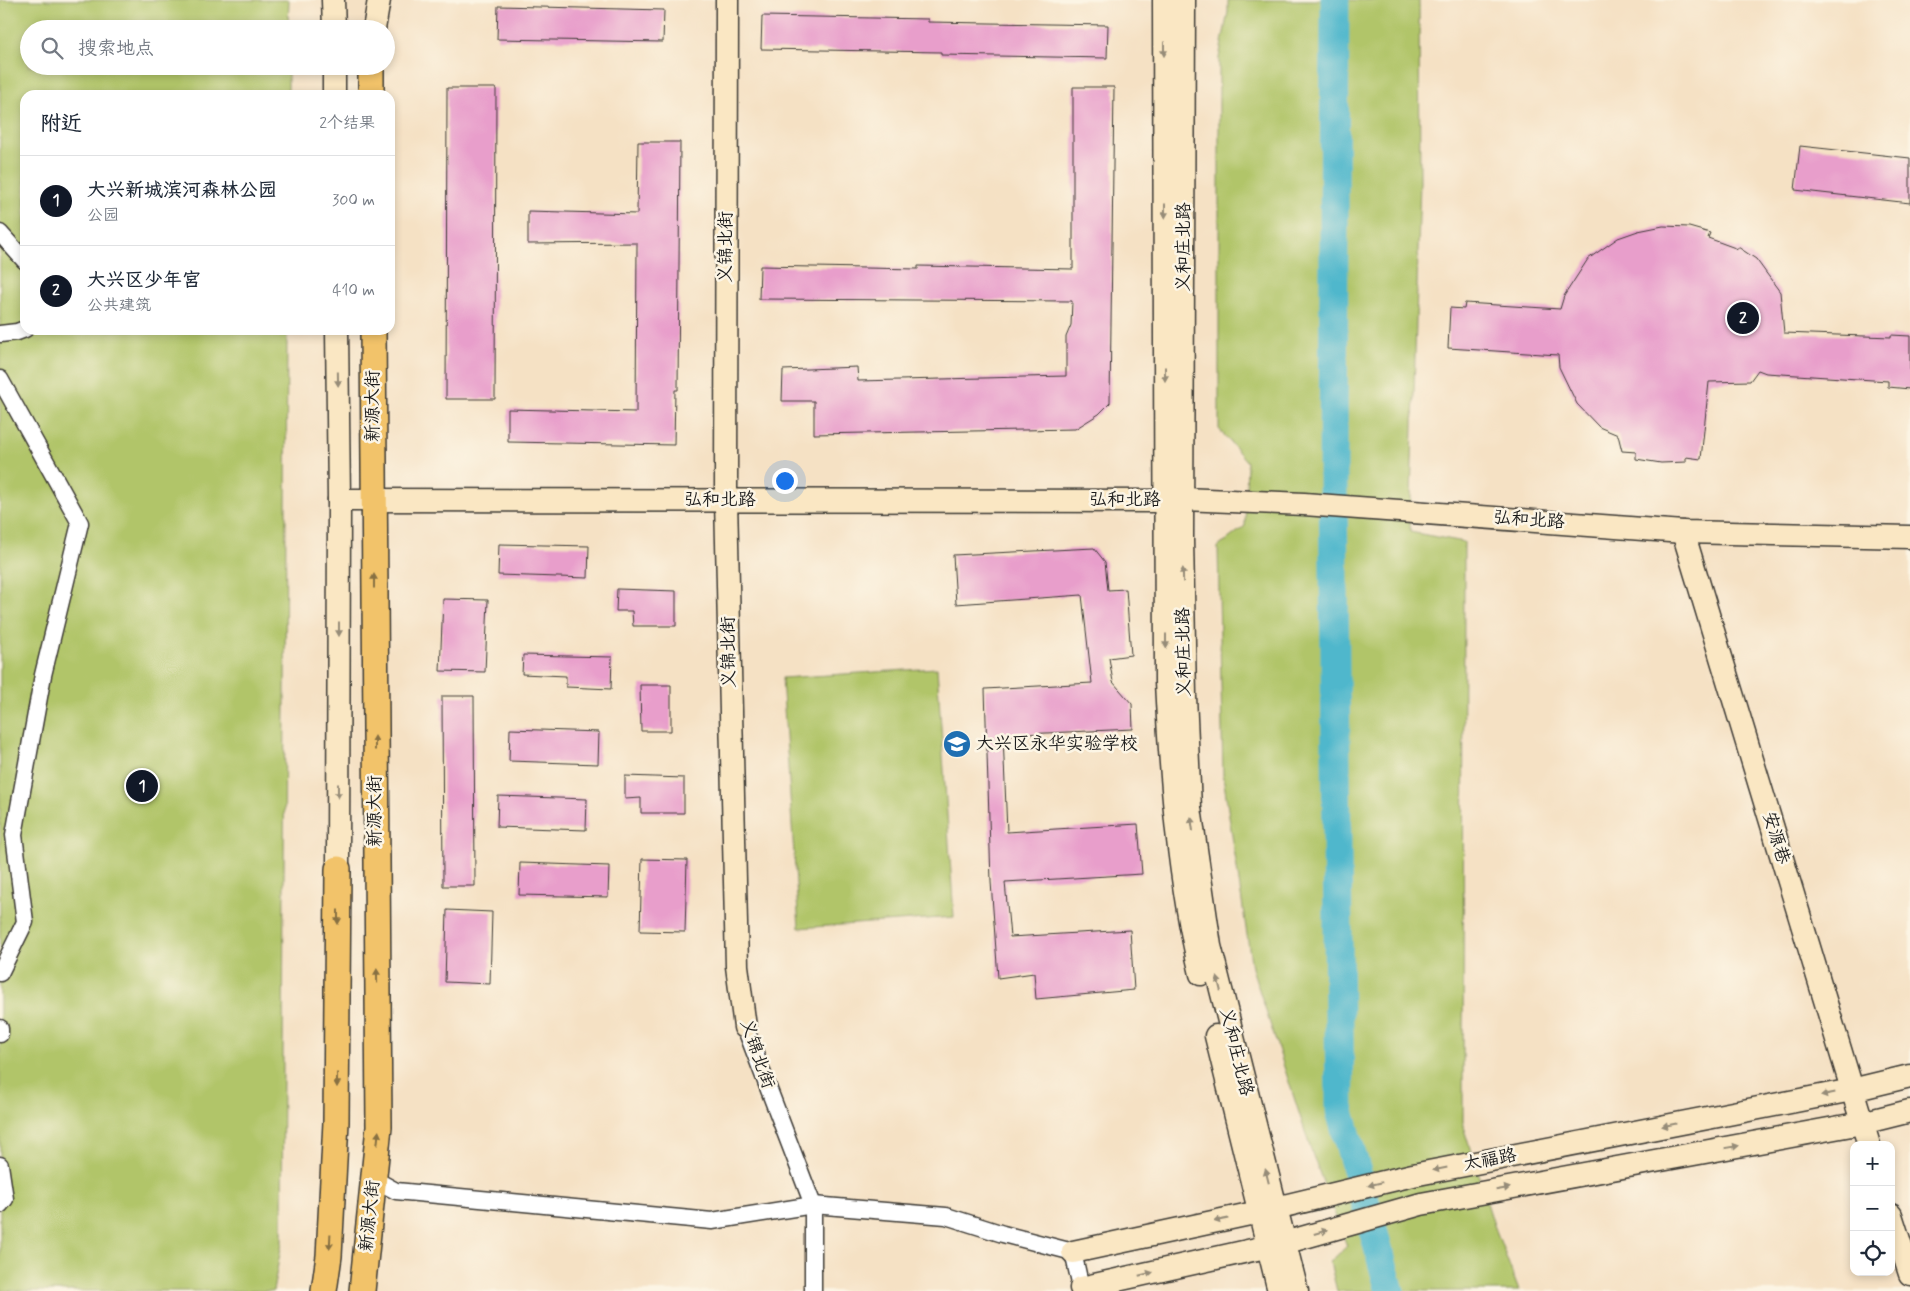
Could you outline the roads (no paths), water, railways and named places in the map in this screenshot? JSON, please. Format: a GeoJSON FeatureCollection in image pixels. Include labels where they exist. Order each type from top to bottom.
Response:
{"type":"FeatureCollection","features":[{"type":"Feature","properties":{"kind":"main road"},"geometry":{"type":"LineString","coordinates":[[333,0],[334,20]]}},
{"type":"Feature","properties":{"kind":"main road"},"geometry":{"type":"LineString","coordinates":[[371,0],[372,20]]}},
{"type":"Feature","properties":{"kind":"main road"},"geometry":{"type":"LineString","coordinates":[[375,20],[379,0]]}},
{"type":"Feature","properties":{"kind":"main road","name":"义锦北街"},"geometry":{"type":"LineString","coordinates":[[727,0],[726,500],[737,966],[745,1027]]}},
{"type":"Feature","properties":{"kind":"main road","name":"义和庄北路"},"geometry":{"type":"LineString","coordinates":[[1164,0],[1174,500]]}},
{"type":"Feature","properties":{"kind":"main road","name":"义和庄北路"},"geometry":{"type":"LineString","coordinates":[[1184,0],[1174,500],[1166,682],[1173,804],[1191,931],[1276,1244],[1297,1291]]}},
{"type":"Feature","properties":{"kind":"main road"},"geometry":{"type":"LineString","coordinates":[[334,75],[334,90]]}},
{"type":"Feature","properties":{"kind":"main road"},"geometry":{"type":"LineString","coordinates":[[371,75],[371,90]]}},
{"type":"Feature","properties":{"kind":"main road","name":"新源大街"},"geometry":{"type":"LineString","coordinates":[[337,335],[339,500],[338,868]]}},
{"type":"Feature","properties":{"kind":"main road","name":"新源大街"},"geometry":{"type":"LineString","coordinates":[[362,1291],[379,1127],[373,335]]}},
{"type":"Feature","properties":{"kind":"main road","name":"弘和北路"},"geometry":{"type":"LineString","coordinates":[[339,500],[1174,500],[1378,508],[1682,532],[1910,537]]}},
{"type":"Feature","properties":{"kind":"main road","name":"安源巷"},"geometry":{"type":"LineString","coordinates":[[1682,532],[1868,1141]]}},
{"type":"Feature","properties":{"kind":"main road"},"geometry":{"type":"LineString","coordinates":[[324,1291],[329,1256],[336,1122],[338,868]]}},
{"type":"Feature","properties":{"kind":"main road","name":"太福路"},"geometry":{"type":"LineString","coordinates":[[1073,1252],[1267,1210],[1414,1175],[1852,1090],[1910,1076]]}},
{"type":"Feature","properties":{"kind":"main road","name":"太福路"},"geometry":{"type":"LineString","coordinates":[[1081,1288],[1276,1244],[1421,1204],[1862,1123],[1910,1111]]}},
{"type":"Feature","properties":{"kind":"main road"},"geometry":{"type":"LineString","coordinates":[[1895,1227],[1910,1274]]}},
{"type":"Feature","properties":{"kind":"main road","name":"义和庄北路"},"geometry":{"type":"LineString","coordinates":[[1276,1244],[1279,1291]]}},
{"type":"Feature","properties":{"kind":"street"},"geometry":{"type":"LineString","coordinates":[[0,234],[20,256]]}},
{"type":"Feature","properties":{"kind":"street"},"geometry":{"type":"LineString","coordinates":[[0,334],[20,331]]}},
{"type":"Feature","properties":{"kind":"street"},"geometry":{"type":"LineString","coordinates":[[0,379],[80,523],[43,676],[14,835],[26,922],[0,973]]}},
{"type":"Feature","properties":{"kind":"street","name":"义锦北街"},"geometry":{"type":"LineString","coordinates":[[745,1027],[813,1205],[813,1291]]}},
{"type":"Feature","properties":{"kind":"street"},"geometry":{"type":"LineString","coordinates":[[0,1028],[0,1034]]}},
{"type":"Feature","properties":{"kind":"street"},"geometry":{"type":"LineString","coordinates":[[0,1165],[5,1199],[0,1205]]}},
{"type":"Feature","properties":{"kind":"street"},"geometry":{"type":"LineString","coordinates":[[374,1179],[396,1191],[712,1221],[813,1205],[946,1216],[1003,1234],[1073,1252],[1081,1288]]}},
{"type":"Feature","properties":{"kind":"waterway"},"geometry":{"type":"LineString","coordinates":[[1335,0],[1333,483],[1340,1111],[1390,1291]]}},
{"type":"Feature","properties":{"kind":"place","name":"大兴区少年宫"},"geometry":{"type":"Point","coordinates":[1743,318]}},
{"type":"Feature","properties":{"kind":"place","name":"大兴区永华实验学校"},"geometry":{"type":"Point","coordinates":[957,744]}},
{"type":"Feature","properties":{"kind":"place","name":"大兴新城滨河森林公园"},"geometry":{"type":"Point","coordinates":[142,786]}}]}
